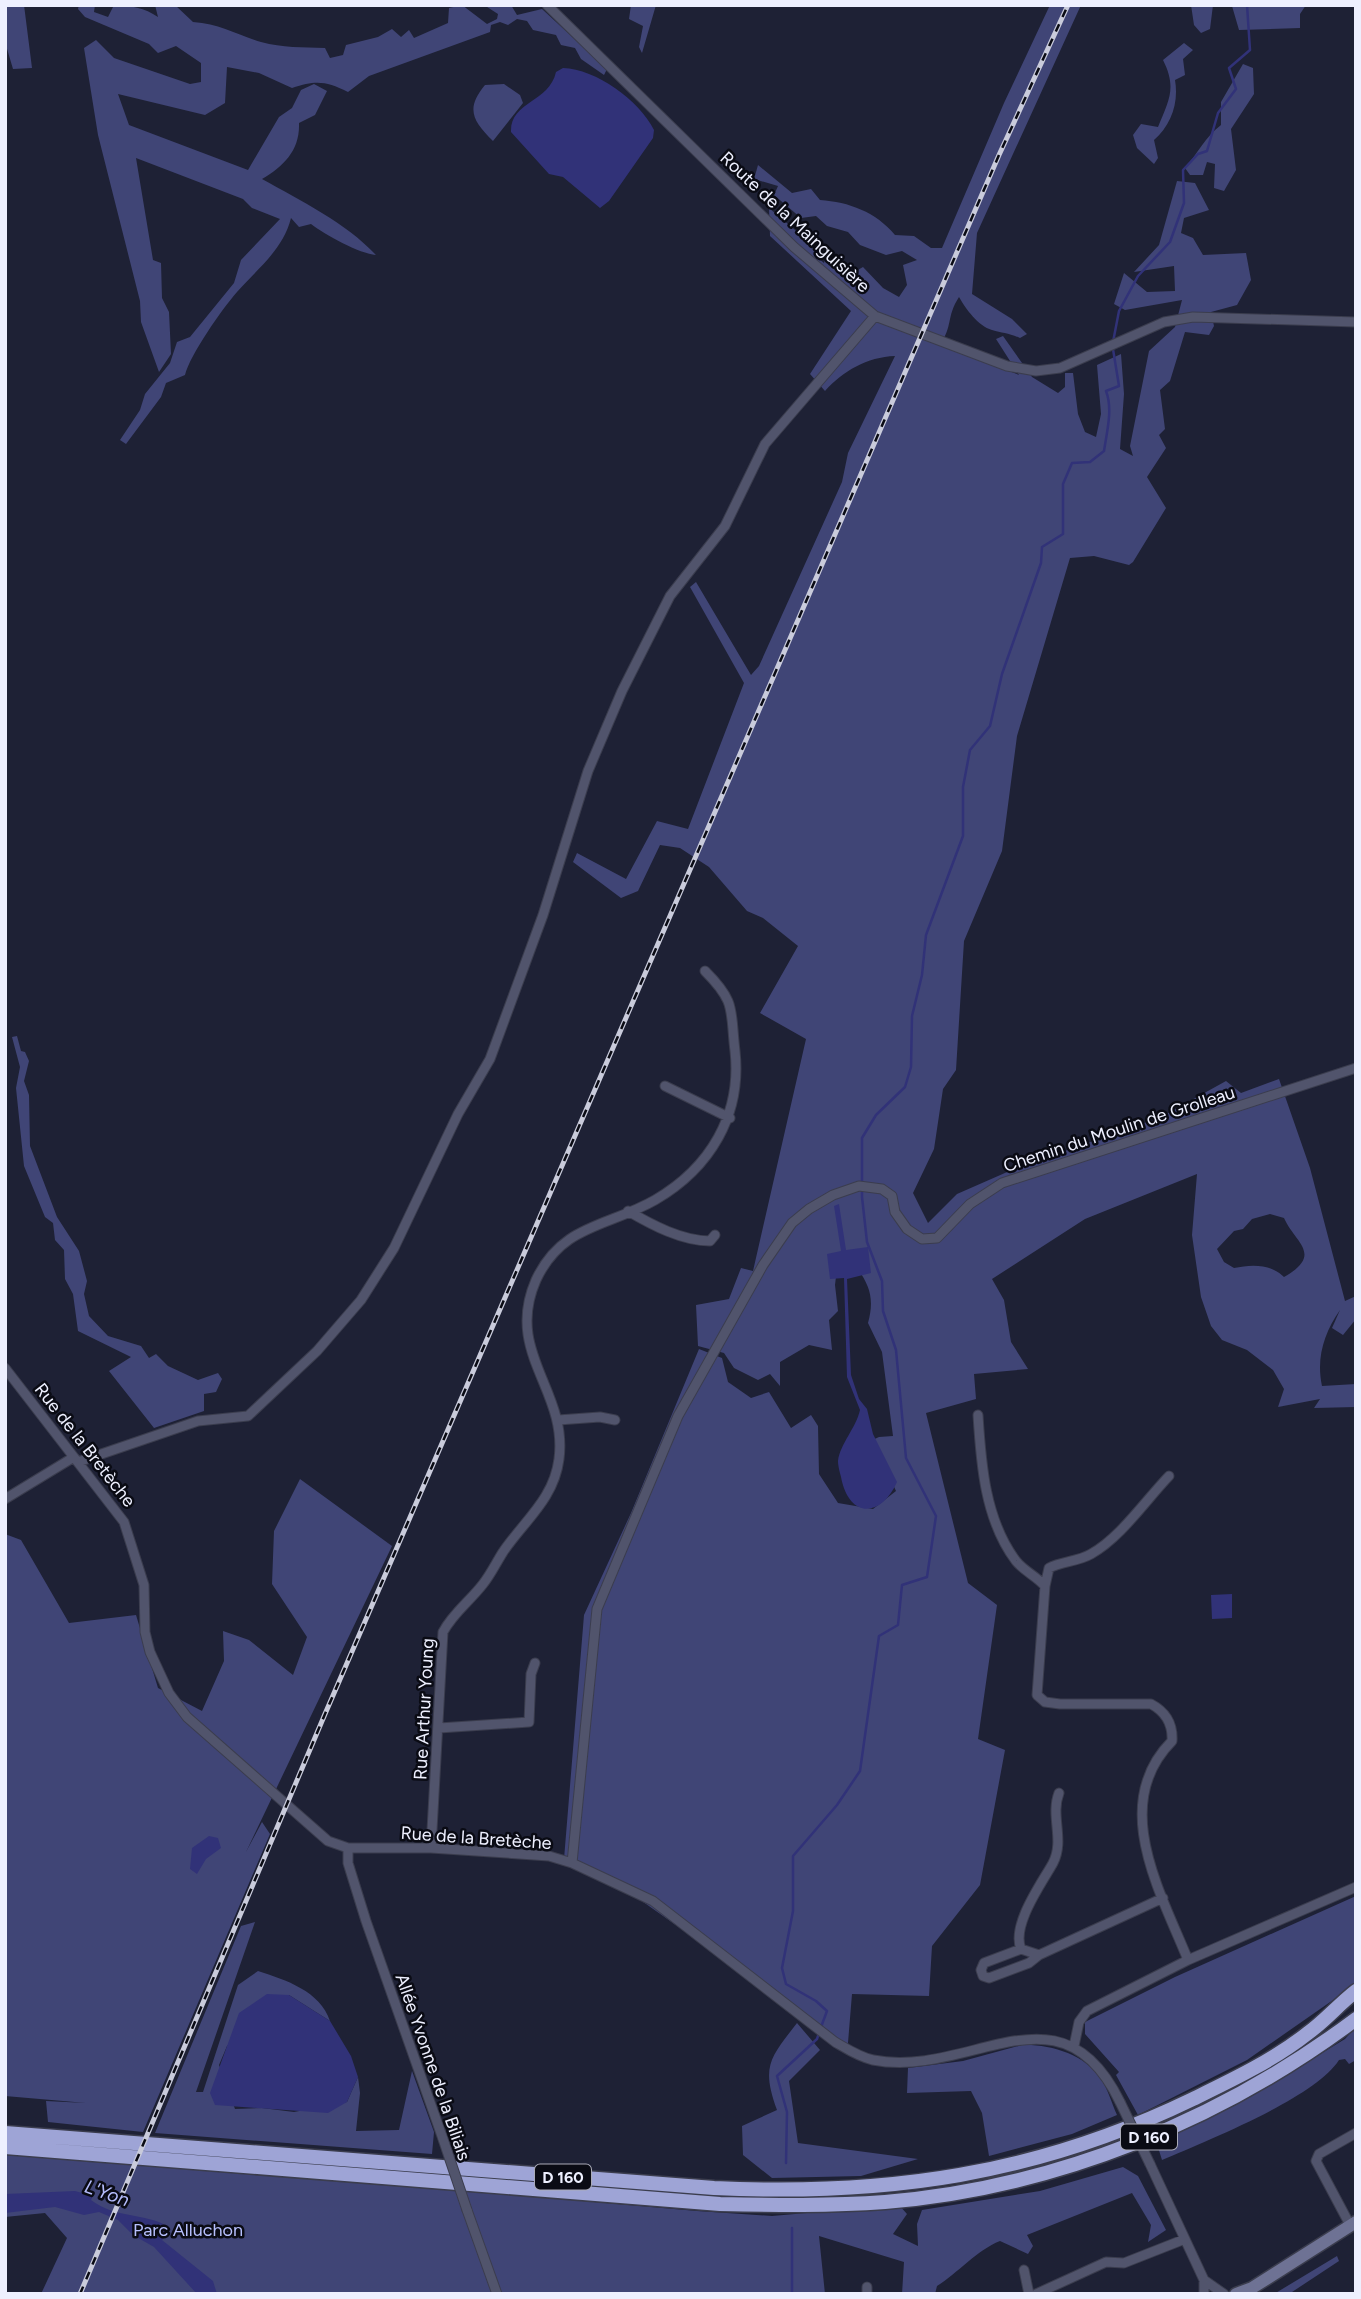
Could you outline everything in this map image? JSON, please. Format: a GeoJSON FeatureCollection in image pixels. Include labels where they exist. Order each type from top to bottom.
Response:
{"type":"FeatureCollection","features":[{"type":"Feature","properties":{"kind":"highway","name":"D 160"},"geometry":{"type":"LineString","coordinates":[[1310,2033],[1332,2009],[1356,1992]]}},
{"type":"Feature","properties":{"kind":"highway","name":"D 160"},"geometry":{"type":"LineString","coordinates":[[5,2133],[714,2188],[792,2192],[870,2188],[1008,2166],[1115,2133],[1222,2085],[1310,2033],[1356,2000]]}},
{"type":"Feature","properties":{"kind":"highway","name":"D 160"},"geometry":{"type":"LineString","coordinates":[[5,2147],[720,2204],[804,2206],[887,2202],[978,2189],[1051,2171],[1111,2152],[1222,2104],[1356,2019]]}},
{"type":"Feature","properties":{"kind":"main road"},"geometry":{"type":"LineString","coordinates":[[1236,2294],[1252,2288],[1354,2226]]}},
{"type":"Feature","properties":{"kind":"main road"},"geometry":{"type":"LineString","coordinates":[[1257,2294],[1354,2226]]}},
{"type":"Feature","properties":{"kind":"street","name":"Route de la Mainguisière"},"geometry":{"type":"LineString","coordinates":[[547,5],[794,247],[874,316],[1007,366],[1035,371],[1060,368],[1164,322],[1193,317],[1356,321]]}},
{"type":"Feature","properties":{"kind":"street"},"geometry":{"type":"LineString","coordinates":[[5,1499],[76,1460],[198,1421],[248,1416],[335,1331],[361,1300],[394,1248],[458,1114],[490,1059],[539,928],[588,771],[622,691],[670,596],[725,526],[765,444],[874,316]]}},
{"type":"Feature","properties":{"kind":"street","name":"Rue Arthur Young"},"geometry":{"type":"LineString","coordinates":[[431,1848],[443,1632],[450,1619],[482,1585],[502,1553],[543,1503],[559,1460],[558,1420],[526,1335],[530,1296],[545,1261],[564,1241],[654,1201],[684,1180],[709,1154],[730,1118],[737,1068],[733,1007],[705,971]]}},
{"type":"Feature","properties":{"kind":"street","name":"Chemin du Moulin de Grolleau"},"geometry":{"type":"LineString","coordinates":[[572,1863],[597,1609],[678,1416],[778,1241],[809,1209],[833,1195],[864,1186],[882,1189],[892,1196],[895,1212],[906,1229],[922,1239],[937,1238],[970,1204],[1002,1183],[1356,1068]]}},
{"type":"Feature","properties":{"kind":"street"},"geometry":{"type":"LineString","coordinates":[[665,1086],[730,1118]]}},
{"type":"Feature","properties":{"kind":"street"},"geometry":{"type":"LineString","coordinates":[[628,1211],[645,1221],[700,1241],[710,1241],[715,1235]]}},
{"type":"Feature","properties":{"kind":"street","name":"Rue de la Bretèche"},"geometry":{"type":"LineString","coordinates":[[5,1368],[124,1522],[144,1585],[145,1632],[150,1652],[169,1693],[187,1717],[319,1836],[348,1848],[431,1848],[549,1856],[572,1863],[653,1901],[815,2027],[858,2055],[890,2062],[970,2053],[1037,2038],[1074,2046],[1107,2074],[1204,2280]]}},
{"type":"Feature","properties":{"kind":"street"},"geometry":{"type":"LineString","coordinates":[[978,1415],[985,1491],[1016,1561],[1045,1586]]}},
{"type":"Feature","properties":{"kind":"street"},"geometry":{"type":"LineString","coordinates":[[558,1420],[600,1417],[615,1419]]}},
{"type":"Feature","properties":{"kind":"street"},"geometry":{"type":"LineString","coordinates":[[1169,1476],[1105,1544],[1082,1559],[1059,1563],[1049,1568],[1045,1586],[1037,1695],[1045,1702],[1060,1704],[1151,1704],[1162,1710],[1170,1721],[1172,1741],[1155,1760],[1149,1775],[1142,1821],[1147,1860],[1188,1960]]}},
{"type":"Feature","properties":{"kind":"street"},"geometry":{"type":"LineString","coordinates":[[439,1728],[529,1722],[531,1674],[535,1663]]}},
{"type":"Feature","properties":{"kind":"street"},"geometry":{"type":"LineString","coordinates":[[1021,1949],[1021,1928],[1041,1878],[1052,1864],[1060,1841],[1056,1811],[1059,1793]]}},
{"type":"Feature","properties":{"kind":"street","name":"Allée Yvonne de la Biliais"},"geometry":{"type":"LineString","coordinates":[[348,1848],[348,1863],[366,1921],[467,2210],[492,2273],[497,2294]]}},
{"type":"Feature","properties":{"kind":"street"},"geometry":{"type":"LineString","coordinates":[[1074,2046],[1079,2022],[1087,2011],[1188,1960],[1356,1887]]}},
{"type":"Feature","properties":{"kind":"street"},"geometry":{"type":"LineString","coordinates":[[1038,1955],[1021,1949],[984,1964],[981,1970],[989,1979],[1029,1963],[1038,1955],[1163,1898]]}},
{"type":"Feature","properties":{"kind":"street"},"geometry":{"type":"LineString","coordinates":[[1354,2226],[1315,2161],[1319,2154],[1356,2133]]}},
{"type":"Feature","properties":{"kind":"street"},"geometry":{"type":"LineString","coordinates":[[1035,2294],[1106,2262],[1124,2263],[1185,2239]]}},
{"type":"Feature","properties":{"kind":"street"},"geometry":{"type":"LineString","coordinates":[[1024,2270],[1029,2294]]}},
{"type":"Feature","properties":{"kind":"street"},"geometry":{"type":"LineString","coordinates":[[1204,2280],[1204,2294]]}},
{"type":"Feature","properties":{"kind":"street"},"geometry":{"type":"LineString","coordinates":[[1204,2280],[1224,2294]]}},
{"type":"Feature","properties":{"kind":"green space"},"geometry":{"type":"Polygon","coordinates":[[[5,5],[24,5],[32,68],[13,69],[5,42],[5,5]]]}},
{"type":"Feature","properties":{"kind":"green space"},"geometry":{"type":"Polygon","coordinates":[[[79,5],[95,5],[94,12],[108,17],[114,5],[148,11],[158,17],[155,5],[175,5],[193,22],[220,27],[269,44],[325,48],[330,58],[343,55],[346,45],[378,37],[392,29],[401,37],[409,30],[414,38],[448,23],[449,8],[462,5],[487,24],[497,19],[498,14],[484,5],[511,5],[517,15],[542,9],[607,69],[604,75],[581,59],[575,48],[561,45],[556,35],[533,30],[527,21],[517,19],[508,25],[500,22],[491,25],[490,32],[369,76],[348,92],[321,83],[308,84],[292,88],[259,73],[227,67],[225,103],[205,115],[118,94],[129,125],[248,170],[279,117],[292,108],[301,90],[314,84],[327,91],[315,115],[299,123],[294,149],[284,163],[262,179],[337,222],[376,255],[333,238],[311,224],[299,227],[291,218],[276,249],[215,320],[185,375],[166,383],[161,397],[126,444],[120,440],[140,410],[145,394],[170,363],[177,342],[190,337],[234,283],[241,260],[280,219],[252,208],[243,199],[136,158],[153,260],[161,263],[162,298],[169,312],[171,354],[159,372],[141,322],[140,301],[98,135],[84,48],[96,40],[114,58],[190,84],[201,82],[201,63],[176,46],[158,53],[149,44],[85,17],[78,9],[79,5]]]}},
{"type":"Feature","properties":{"kind":"green space"},"geometry":{"type":"Polygon","coordinates":[[[631,5],[656,5],[642,53],[639,47],[643,26],[629,19],[631,5]]]}},
{"type":"Feature","properties":{"kind":"green space"},"geometry":{"type":"Polygon","coordinates":[[[1050,5],[1081,5],[977,233],[972,294],[1012,319],[1027,334],[1020,338],[987,328],[973,317],[959,297],[940,344],[1019,375],[996,339],[1003,336],[1032,377],[1058,393],[1065,387],[1065,373],[1073,373],[1078,414],[1085,432],[1096,437],[1101,414],[1097,365],[1121,354],[1124,394],[1120,449],[1133,456],[1130,446],[1149,351],[1175,327],[1182,300],[1125,310],[1114,304],[1124,273],[1147,292],[1175,291],[1174,266],[1134,272],[1159,245],[1177,181],[1195,183],[1209,210],[1184,218],[1181,233],[1193,238],[1203,255],[1246,253],[1251,280],[1237,305],[1211,312],[1214,326],[1209,335],[1185,332],[1170,381],[1160,390],[1165,429],[1159,435],[1166,448],[1147,477],[1166,508],[1133,562],[1129,565],[1094,556],[1070,558],[1017,736],[1002,851],[964,941],[956,1070],[943,1089],[934,1149],[913,1193],[928,1223],[957,1194],[1014,1169],[1161,1117],[1226,1081],[1241,1093],[1279,1079],[1310,1168],[1345,1301],[1356,1296],[1356,1319],[1343,1335],[1332,1328],[1340,1310],[1326,1337],[1320,1366],[1322,1386],[1356,1384],[1356,1407],[1314,1408],[1320,1399],[1278,1407],[1284,1389],[1273,1370],[1247,1350],[1222,1340],[1211,1326],[1201,1297],[1192,1235],[1197,1174],[1085,1219],[992,1279],[1004,1300],[1011,1342],[1028,1369],[974,1374],[976,1399],[926,1413],[968,1583],[997,1605],[978,1739],[1005,1750],[980,1885],[932,1946],[929,1996],[852,1994],[847,2055],[772,1993],[639,1899],[564,1859],[584,1615],[631,1513],[699,1349],[722,1358],[728,1382],[751,1398],[769,1392],[791,1428],[811,1415],[818,1426],[819,1474],[838,1503],[873,1509],[896,1491],[880,1456],[868,1442],[879,1437],[893,1436],[882,1352],[868,1323],[870,1295],[861,1273],[849,1258],[838,1260],[835,1285],[838,1311],[829,1320],[832,1350],[809,1345],[780,1362],[780,1386],[770,1374],[758,1380],[734,1368],[724,1353],[698,1346],[696,1305],[729,1299],[741,1268],[753,1271],[806,1039],[760,1013],[798,946],[763,918],[747,911],[709,867],[680,848],[660,845],[638,891],[621,898],[573,862],[577,853],[626,879],[657,821],[688,829],[744,683],[690,587],[696,582],[751,675],[759,666],[842,482],[848,453],[895,356],[856,366],[825,391],[810,374],[851,311],[770,236],[769,208],[814,246],[818,258],[824,263],[826,255],[856,271],[863,267],[883,288],[899,297],[907,285],[903,265],[917,260],[902,251],[886,255],[860,245],[848,232],[827,226],[816,216],[801,218],[774,195],[778,186],[754,179],[758,165],[792,193],[811,189],[820,200],[841,203],[871,214],[895,235],[914,236],[931,248],[942,248],[1004,103],[1050,5]],[[1270,1214],[1252,1219],[1243,1229],[1234,1231],[1217,1249],[1224,1262],[1234,1268],[1267,1267],[1284,1277],[1296,1269],[1302,1262],[1303,1248],[1284,1218],[1270,1214]]]}},
{"type":"Feature","properties":{"kind":"green space"},"geometry":{"type":"Polygon","coordinates":[[[1191,5],[1213,5],[1210,29],[1201,33],[1194,25],[1191,5]]]}},
{"type":"Feature","properties":{"kind":"green space"},"geometry":{"type":"Polygon","coordinates":[[[1306,5],[1300,14],[1300,28],[1239,30],[1232,6],[1306,5]]]}},
{"type":"Feature","properties":{"kind":"green space"},"geometry":{"type":"Polygon","coordinates":[[[1184,43],[1193,50],[1183,59],[1185,75],[1175,80],[1175,105],[1169,120],[1154,140],[1158,158],[1154,164],[1137,148],[1133,135],[1141,124],[1158,127],[1170,94],[1170,78],[1163,60],[1184,43]]]}},
{"type":"Feature","properties":{"kind":"green space"},"geometry":{"type":"Polygon","coordinates":[[[1243,64],[1253,68],[1254,94],[1231,129],[1236,170],[1224,191],[1214,188],[1215,164],[1207,162],[1203,175],[1190,175],[1185,168],[1221,125],[1221,102],[1243,64]]]}},
{"type":"Feature","properties":{"kind":"green space"},"geometry":{"type":"Polygon","coordinates":[[[504,84],[520,95],[523,103],[493,141],[476,121],[473,108],[485,85],[504,84]]]}},
{"type":"Feature","properties":{"kind":"green space"},"geometry":{"type":"Polygon","coordinates":[[[17,1036],[21,1051],[25,1052],[29,1061],[24,1081],[29,1095],[30,1146],[57,1217],[79,1251],[87,1281],[84,1294],[89,1316],[108,1336],[141,1346],[149,1358],[156,1354],[168,1366],[198,1380],[218,1373],[222,1379],[216,1392],[204,1394],[204,1411],[154,1428],[109,1371],[131,1357],[78,1331],[73,1294],[65,1279],[64,1250],[55,1240],[53,1223],[45,1217],[24,1166],[16,1088],[20,1067],[12,1037],[17,1036]]]}},
{"type":"Feature","properties":{"kind":"green space"},"geometry":{"type":"Polygon","coordinates":[[[300,1479],[392,1546],[246,1852],[262,1822],[270,1834],[143,2132],[48,2122],[46,2101],[86,2103],[5,2096],[5,1534],[21,1540],[69,1623],[136,1615],[158,1688],[202,1711],[224,1661],[223,1631],[249,1640],[293,1675],[307,1637],[272,1584],[274,1531],[300,1479]]]}},
{"type":"Feature","properties":{"kind":"green space"},"geometry":{"type":"Polygon","coordinates":[[[1356,1896],[1356,1984],[1247,2060],[1138,2115],[1116,2075],[1119,2072],[1085,2034],[1085,2022],[1175,1977],[1356,1896]]]}},
{"type":"Feature","properties":{"kind":"green space"},"geometry":{"type":"Polygon","coordinates":[[[255,1922],[196,2092],[203,2092],[238,1985],[258,1971],[310,1994],[330,2021],[289,1995],[227,2046],[219,2065],[235,2109],[262,2108],[294,2112],[347,2102],[358,2077],[360,2093],[356,2131],[399,2130],[412,2071],[434,2132],[432,2154],[155,2133],[241,1926],[255,1922]]]}},
{"type":"Feature","properties":{"kind":"green space"},"geometry":{"type":"Polygon","coordinates":[[[797,2023],[820,2050],[789,2081],[798,2143],[918,2159],[861,2176],[772,2178],[743,2155],[742,2126],[777,2110],[770,2083],[771,2063],[780,2045],[797,2023]]]}},
{"type":"Feature","properties":{"kind":"green space"},"geometry":{"type":"Polygon","coordinates":[[[1356,2027],[1356,2060],[1349,2064],[1345,2059],[1339,2060],[1307,2089],[1284,2103],[1162,2160],[1156,2141],[1217,2113],[1309,2061],[1345,2039],[1356,2027]]]}},
{"type":"Feature","properties":{"kind":"green space"},"geometry":{"type":"Polygon","coordinates":[[[1022,2045],[1044,2046],[1066,2052],[1086,2063],[1103,2083],[1117,2115],[1072,2134],[989,2156],[982,2113],[971,2091],[907,2093],[908,2068],[963,2061],[1022,2045]]]}},
{"type":"Feature","properties":{"kind":"green space","name":"Parc Alluchon"},"geometry":{"type":"Polygon","coordinates":[[[5,2154],[147,2163],[772,2216],[899,2205],[907,2214],[893,2234],[918,2246],[917,2224],[922,2210],[1040,2191],[1123,2167],[1138,2176],[1166,2230],[1148,2242],[1151,2225],[1132,2193],[1027,2235],[1033,2246],[1028,2254],[1000,2241],[992,2245],[937,2286],[935,2294],[902,2294],[904,2262],[819,2236],[825,2294],[41,2294],[67,2238],[45,2213],[5,2217],[5,2154]]]}},
{"type":"Feature","properties":{"kind":"green space"},"geometry":{"type":"Polygon","coordinates":[[[1337,2256],[1339,2261],[1289,2294],[1274,2294],[1337,2256]]]}},
{"type":"Feature","properties":{"kind":"shaded area"},"geometry":{"type":"Polygon","coordinates":[[[563,68],[589,74],[615,88],[638,108],[654,130],[653,138],[609,201],[600,208],[563,177],[549,174],[511,132],[512,122],[517,114],[546,90],[556,72],[563,68]]]}},
{"type":"Feature","properties":{"kind":"shaded area"},"geometry":{"type":"Polygon","coordinates":[[[839,1204],[846,1250],[868,1247],[871,1273],[847,1279],[851,1375],[859,1399],[867,1409],[873,1434],[897,1482],[883,1502],[866,1509],[851,1501],[845,1491],[838,1463],[839,1455],[860,1410],[847,1377],[844,1278],[830,1279],[827,1254],[841,1251],[834,1206],[839,1204]]]}},
{"type":"Feature","properties":{"kind":"shaded area"},"geometry":{"type":"Polygon","coordinates":[[[1232,1594],[1232,1618],[1212,1619],[1211,1595],[1232,1594]]]}},
{"type":"Feature","properties":{"kind":"shaded area"},"geometry":{"type":"Polygon","coordinates":[[[209,1836],[218,1838],[221,1848],[206,1859],[197,1874],[190,1869],[192,1848],[209,1836]]]}},
{"type":"Feature","properties":{"kind":"shaded area"},"geometry":{"type":"Polygon","coordinates":[[[267,1994],[289,1995],[330,2021],[351,2056],[358,2077],[347,2102],[328,2113],[215,2105],[210,2093],[239,2013],[267,1994]]]}},
{"type":"Feature","properties":{"kind":"shaded area"},"geometry":{"type":"Polygon","coordinates":[[[75,2191],[93,2196],[91,2200],[110,2210],[150,2219],[169,2227],[169,2233],[162,2240],[213,2281],[217,2294],[197,2294],[154,2247],[133,2235],[118,2220],[99,2212],[84,2215],[55,2207],[5,2213],[5,2194],[75,2191]]]}},
{"type":"Feature","properties":{"kind":"waterway"},"geometry":{"type":"LineString","coordinates":[[1113,342],[1119,311],[1138,276],[1170,242],[1184,203],[1183,170],[1198,154],[1207,151],[1218,113],[1236,89],[1229,68],[1250,50],[1247,5]]}},
{"type":"Feature","properties":{"kind":"waterway"},"geometry":{"type":"LineString","coordinates":[[821,2027],[827,2011],[816,2001],[786,1984],[782,1968],[793,1911],[793,1856],[837,1805],[860,1771],[879,1636],[898,1625],[902,1585],[927,1577],[936,1516],[906,1458],[896,1350],[883,1311],[882,1281],[867,1242],[862,1197],[862,1138],[876,1115],[905,1087],[911,1067],[912,1016],[922,975],[926,935],[963,836],[963,787],[970,750],[990,726],[1002,674],[1041,563],[1042,547],[1063,534],[1063,484],[1072,463],[1090,462],[1104,451],[1109,413],[1106,391],[1119,386],[1113,349]]}},
{"type":"Feature","properties":{"kind":"waterway"},"geometry":{"type":"LineString","coordinates":[[786,2163],[787,2112],[777,2076],[817,2039],[819,2033]]}},
{"type":"Feature","properties":{"kind":"waterway"},"geometry":{"type":"LineString","coordinates":[[792,2228],[792,2294]]}},
{"type":"Feature","properties":{"kind":"railway"},"geometry":{"type":"LineString","coordinates":[[80,2294],[325,1714],[999,155],[1068,5]]}},
{"type":"Feature","properties":{"kind":"water label","name":"L'Yon"},"geometry":{"type":"Point","coordinates":[107,2193]}}]}
